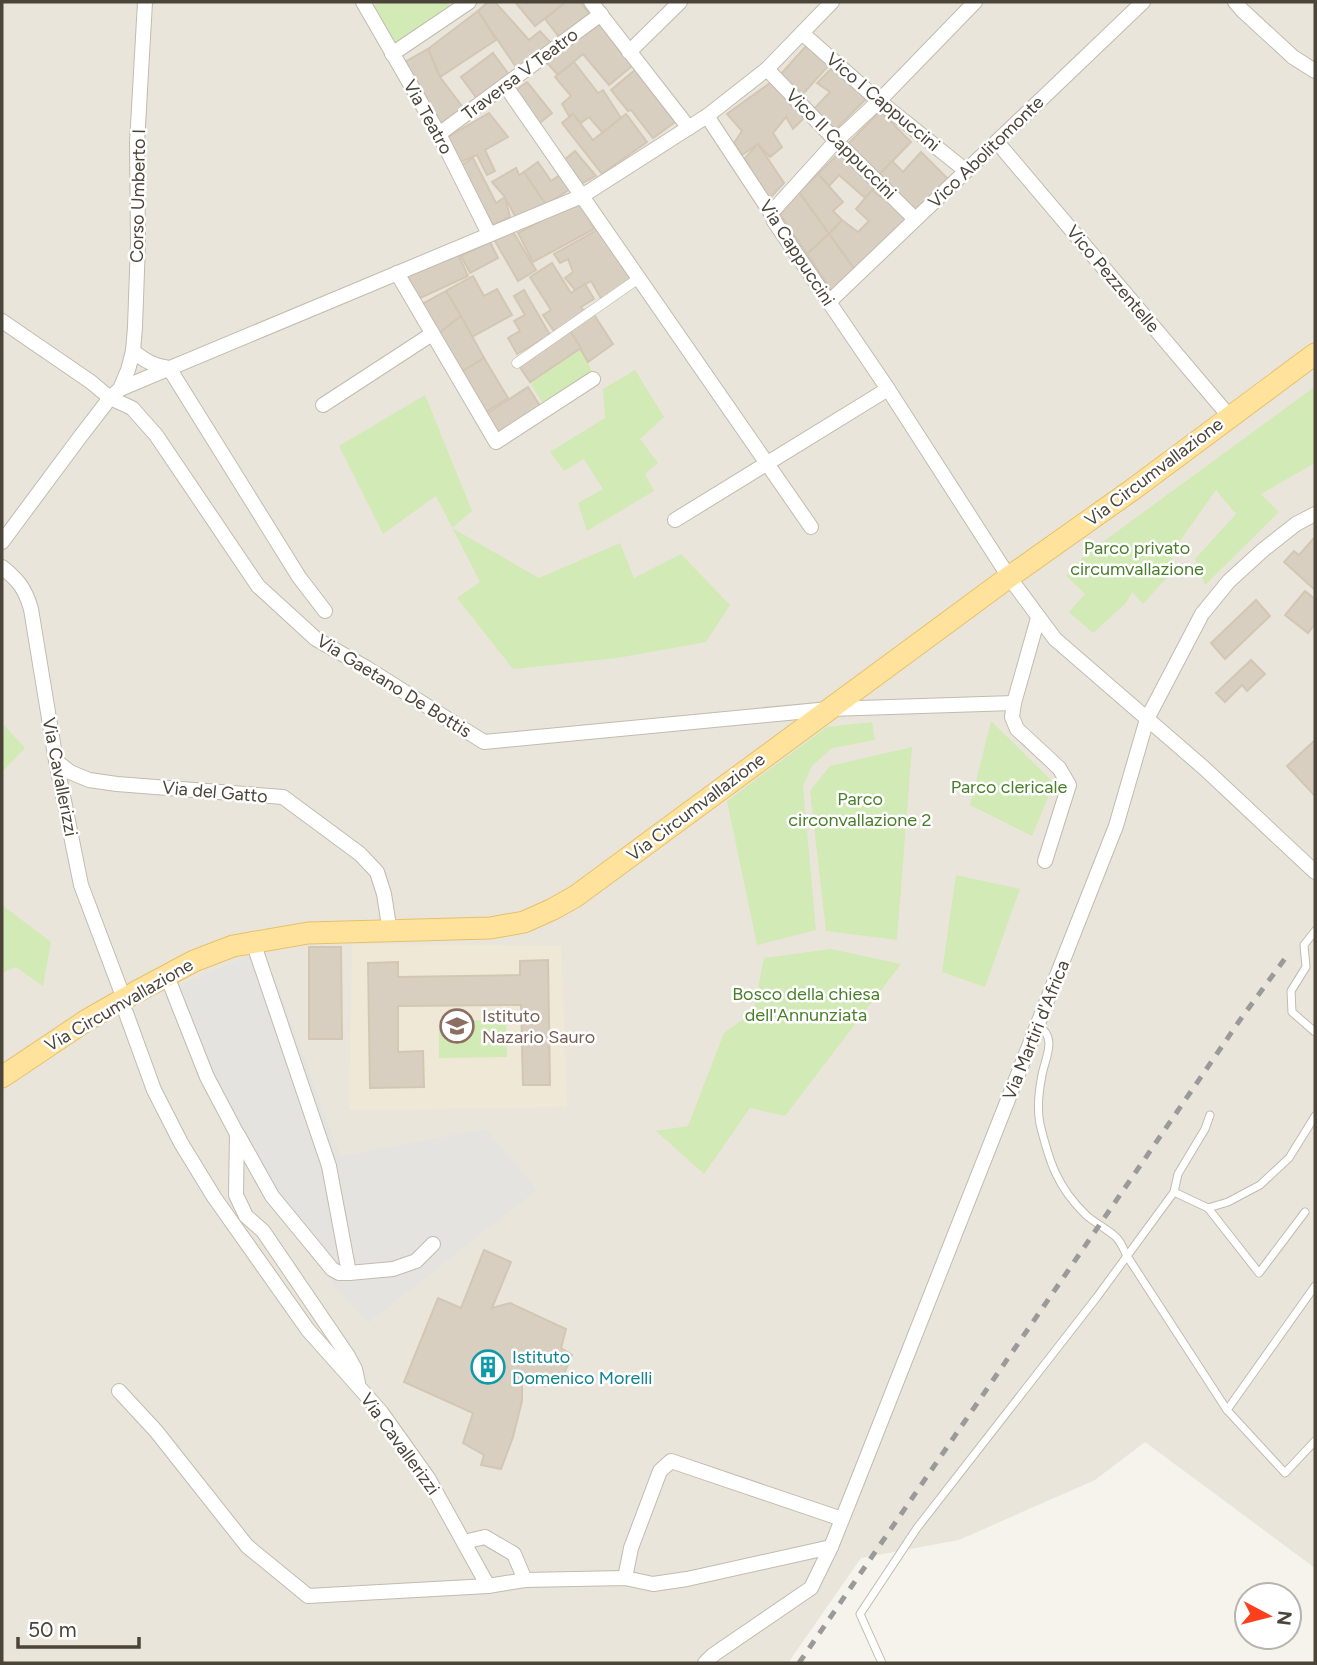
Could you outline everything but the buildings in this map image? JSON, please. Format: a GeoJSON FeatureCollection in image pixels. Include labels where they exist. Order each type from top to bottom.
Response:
{"type":"FeatureCollection","features":[{"type":"Feature","properties":{"kind":"main road","name":"Via Circumvallazione"},"geometry":{"type":"LineString","coordinates":[[2,1077],[87,1020],[194,961],[233,946],[308,933],[490,928],[524,922],[553,909],[576,896],[1315,354]]}},
{"type":"Feature","properties":{"kind":"street","name":"Corso Umberto I"},"geometry":{"type":"LineString","coordinates":[[115,393],[128,370],[133,351],[138,243],[137,143],[145,2]]}},
{"type":"Feature","properties":{"kind":"street"},"geometry":{"type":"LineString","coordinates":[[393,54],[469,2]]}},
{"type":"Feature","properties":{"kind":"street"},"geometry":{"type":"LineString","coordinates":[[591,2],[689,128]]}},
{"type":"Feature","properties":{"kind":"street"},"geometry":{"type":"LineString","coordinates":[[629,52],[680,2]]}},
{"type":"Feature","properties":{"kind":"street"},"geometry":{"type":"LineString","coordinates":[[2,542],[115,393],[582,196],[707,116],[767,69],[832,2]]}},
{"type":"Feature","properties":{"kind":"street"},"geometry":{"type":"LineString","coordinates":[[771,213],[835,141],[879,102],[975,2]]}},
{"type":"Feature","properties":{"kind":"street","name":"Vico Abolitomonte"},"geometry":{"type":"LineString","coordinates":[[829,302],[1143,2]]}},
{"type":"Feature","properties":{"kind":"street","name":"Via Teatro"},"geometry":{"type":"LineString","coordinates":[[370,5],[393,54],[439,134],[489,234]]}},
{"type":"Feature","properties":{"kind":"street"},"geometry":{"type":"LineString","coordinates":[[1242,5],[1293,57],[1315,71]]}},
{"type":"Feature","properties":{"kind":"street","name":"Traversa V Teatro"},"geometry":{"type":"LineString","coordinates":[[439,134],[601,14]]}},
{"type":"Feature","properties":{"kind":"street","name":"Vico I Cappuccini"},"geometry":{"type":"LineString","coordinates":[[802,33],[879,102],[965,170]]}},
{"type":"Feature","properties":{"kind":"street","name":"Vico II Cappuccini"},"geometry":{"type":"LineString","coordinates":[[767,69],[835,141],[915,219]]}},
{"type":"Feature","properties":{"kind":"street"},"geometry":{"type":"LineString","coordinates":[[505,85],[811,527]]}},
{"type":"Feature","properties":{"kind":"street","name":"Via Cappuccini"},"geometry":{"type":"LineString","coordinates":[[707,116],[1038,618],[1055,639],[1204,768],[1315,872]]}},
{"type":"Feature","properties":{"kind":"street","name":"Vico Pezzentelle"},"geometry":{"type":"LineString","coordinates":[[997,142],[1229,416]]}},
{"type":"Feature","properties":{"kind":"street"},"geometry":{"type":"LineString","coordinates":[[397,273],[496,442],[593,379]]}},
{"type":"Feature","properties":{"kind":"street"},"geometry":{"type":"LineString","coordinates":[[517,363],[639,278]]}},
{"type":"Feature","properties":{"kind":"street","name":"Via Gaetano De Bottis"},"geometry":{"type":"LineString","coordinates":[[2,321],[91,382],[115,393],[132,408],[156,435],[258,586],[316,639],[484,742],[829,709],[1014,703]]}},
{"type":"Feature","properties":{"kind":"street"},"geometry":{"type":"LineString","coordinates":[[323,405],[432,334]]}},
{"type":"Feature","properties":{"kind":"street"},"geometry":{"type":"LineString","coordinates":[[133,351],[144,360],[169,368],[299,577],[325,611]]}},
{"type":"Feature","properties":{"kind":"street"},"geometry":{"type":"LineString","coordinates":[[675,520],[888,389]]}},
{"type":"Feature","properties":{"kind":"street","name":"Via Martiri d'Africa"},"geometry":{"type":"LineString","coordinates":[[705,1663],[811,1588],[831,1547],[1116,826],[1147,719],[1202,614],[1229,581],[1296,524],[1315,514]]}},
{"type":"Feature","properties":{"kind":"street","name":"Via Cavallerizzi"},"geometry":{"type":"LineString","coordinates":[[2,567],[22,586],[31,609],[56,761],[81,885],[121,991]]}},
{"type":"Feature","properties":{"kind":"street"},"geometry":{"type":"LineString","coordinates":[[1038,618],[1012,717],[1017,729],[1059,768],[1069,785],[1045,861]]}},
{"type":"Feature","properties":{"kind":"street","name":"Via del Gatto"},"geometry":{"type":"LineString","coordinates":[[56,761],[70,772],[89,780],[283,797],[360,855],[377,872],[384,894],[390,932]]}},
{"type":"Feature","properties":{"kind":"street"},"geometry":{"type":"LineString","coordinates":[[253,942],[329,1166],[349,1273]]}},
{"type":"Feature","properties":{"kind":"street"},"geometry":{"type":"LineString","coordinates":[[167,976],[207,1077],[237,1134],[272,1196],[332,1269],[339,1273],[393,1269],[416,1261],[433,1244]]}},
{"type":"Feature","properties":{"kind":"street","name":"Via Cavallerizzi"},"geometry":{"type":"LineString","coordinates":[[127,1013],[154,1090],[181,1143],[214,1197],[308,1331],[381,1412],[428,1478],[488,1586]]}},
{"type":"Feature","properties":{"kind":"street"},"geometry":{"type":"LineString","coordinates":[[237,1134],[236,1195],[246,1216],[263,1231],[348,1356],[360,1388]]}},
{"type":"Feature","properties":{"kind":"street"},"geometry":{"type":"LineString","coordinates":[[119,1391],[156,1431],[247,1546],[308,1596],[488,1586],[525,1580],[625,1578],[653,1584],[831,1547]]}},
{"type":"Feature","properties":{"kind":"street"},"geometry":{"type":"LineString","coordinates":[[625,1578],[631,1548],[660,1471],[671,1461],[842,1519]]}},
{"type":"Feature","properties":{"kind":"street"},"geometry":{"type":"LineString","coordinates":[[464,1542],[485,1537],[514,1554],[525,1580]]}},
{"type":"Feature","properties":{"kind":"lane"},"geometry":{"type":"LineString","coordinates":[[1315,930],[1304,945],[1306,967],[1291,991],[1292,1012],[1315,1032]]}},
{"type":"Feature","properties":{"kind":"lane"},"geometry":{"type":"LineString","coordinates":[[1038,1026],[1044,1030],[1049,1040],[1042,1074],[1038,1117],[1048,1157],[1064,1191],[1087,1216],[1119,1239],[1127,1256],[1227,1410],[1285,1473],[1315,1441]]}},
{"type":"Feature","properties":{"kind":"lane"},"geometry":{"type":"LineString","coordinates":[[882,1663],[860,1614],[917,1528],[1097,1297],[1174,1192],[1178,1174],[1205,1129],[1210,1115]]}},
{"type":"Feature","properties":{"kind":"lane"},"geometry":{"type":"LineString","coordinates":[[1208,1208],[1228,1202],[1259,1185],[1289,1158],[1315,1116]]}},
{"type":"Feature","properties":{"kind":"lane"},"geometry":{"type":"LineString","coordinates":[[1174,1192],[1208,1208],[1259,1273],[1305,1212]]}},
{"type":"Feature","properties":{"kind":"lane"},"geometry":{"type":"LineString","coordinates":[[1227,1410],[1315,1286]]}},
{"type":"Feature","properties":{"kind":"shaded area"},"geometry":{"type":"Polygon","coordinates":[[[2,2],[1315,2],[1315,1568],[1145,1442],[1095,1480],[959,1540],[861,1558],[788,1663],[2,1663],[2,2]]]}},
{"type":"Feature","properties":{"kind":"shaded area","name":"Istituto Nazario Sauro"},"geometry":{"type":"Polygon","coordinates":[[[352,944],[561,946],[567,1107],[349,1110],[352,944]]]}},
{"type":"Feature","properties":{"kind":"shaded area"},"geometry":{"type":"Polygon","coordinates":[[[264,949],[340,1156],[486,1129],[537,1190],[368,1323],[335,1286],[270,1195],[170,989],[264,949]]]}},
{"type":"Feature","properties":{"kind":"green space"},"geometry":{"type":"Polygon","coordinates":[[[379,2],[447,2],[453,12],[392,54],[368,10],[379,2]]]}},
{"type":"Feature","properties":{"kind":"green space"},"geometry":{"type":"Polygon","coordinates":[[[581,348],[593,374],[545,407],[530,382],[581,348]]]}},
{"type":"Feature","properties":{"kind":"green space"},"geometry":{"type":"Polygon","coordinates":[[[635,370],[664,417],[640,439],[658,463],[645,474],[654,491],[587,531],[578,503],[603,489],[584,459],[564,471],[550,452],[605,418],[603,389],[635,370]]]}},
{"type":"Feature","properties":{"kind":"green space","name":"Parco privato circumvallazione"},"geometry":{"type":"Polygon","coordinates":[[[1313,388],[1315,463],[1261,494],[1279,512],[1205,585],[1195,559],[1236,514],[1216,490],[1172,552],[1172,572],[1143,604],[1132,592],[1126,603],[1093,633],[1069,612],[1085,594],[1066,576],[1085,555],[1313,388]]]}},
{"type":"Feature","properties":{"kind":"green space"},"geometry":{"type":"Polygon","coordinates":[[[425,395],[472,511],[452,528],[436,496],[383,534],[339,446],[425,395]]]}},
{"type":"Feature","properties":{"kind":"green space"},"geometry":{"type":"Polygon","coordinates":[[[453,528],[539,578],[620,543],[634,578],[681,554],[730,605],[706,642],[617,658],[513,669],[457,598],[480,582],[453,528]]]}},
{"type":"Feature","properties":{"kind":"green space","name":"Parco clericale"},"geometry":{"type":"Polygon","coordinates":[[[991,721],[1054,783],[1032,836],[970,805],[991,721]]]}},
{"type":"Feature","properties":{"kind":"green space"},"geometry":{"type":"Polygon","coordinates":[[[872,722],[875,740],[832,748],[812,766],[803,786],[816,930],[757,945],[727,801],[827,727],[872,722]]]}},
{"type":"Feature","properties":{"kind":"green space"},"geometry":{"type":"Polygon","coordinates":[[[2,723],[25,748],[2,772],[2,723]]]}},
{"type":"Feature","properties":{"kind":"green space","name":"Parco circonvallazione 2"},"geometry":{"type":"Polygon","coordinates":[[[912,747],[897,940],[826,931],[810,791],[830,766],[912,747]]]}},
{"type":"Feature","properties":{"kind":"green space"},"geometry":{"type":"Polygon","coordinates":[[[956,875],[1020,889],[985,987],[942,972],[956,875]]]}},
{"type":"Feature","properties":{"kind":"green space"},"geometry":{"type":"Polygon","coordinates":[[[2,905],[51,942],[43,986],[16,967],[2,973],[2,905]]]}},
{"type":"Feature","properties":{"kind":"green space","name":"Bosco della chiesa dell'Annunziata"},"geometry":{"type":"Polygon","coordinates":[[[831,949],[901,964],[785,1116],[750,1108],[704,1174],[656,1131],[688,1126],[724,1033],[753,1012],[764,958],[831,949]]]}},
{"type":"Feature","properties":{"kind":"green space"},"geometry":{"type":"Polygon","coordinates":[[[506,1020],[507,1057],[439,1058],[439,1021],[506,1020]]]}},
{"type":"Feature","properties":{"kind":"railway"},"geometry":{"type":"LineString","coordinates":[[799,1663],[1240,1020],[1289,953]]}},
{"type":"Feature","properties":{"kind":"place","name":"Istituto Nazario Sauro"},"geometry":{"type":"Point","coordinates":[457,1026]}},
{"type":"Feature","properties":{"kind":"place","name":"Istituto Domenico Morelli"},"geometry":{"type":"Point","coordinates":[488,1367]}}]}
